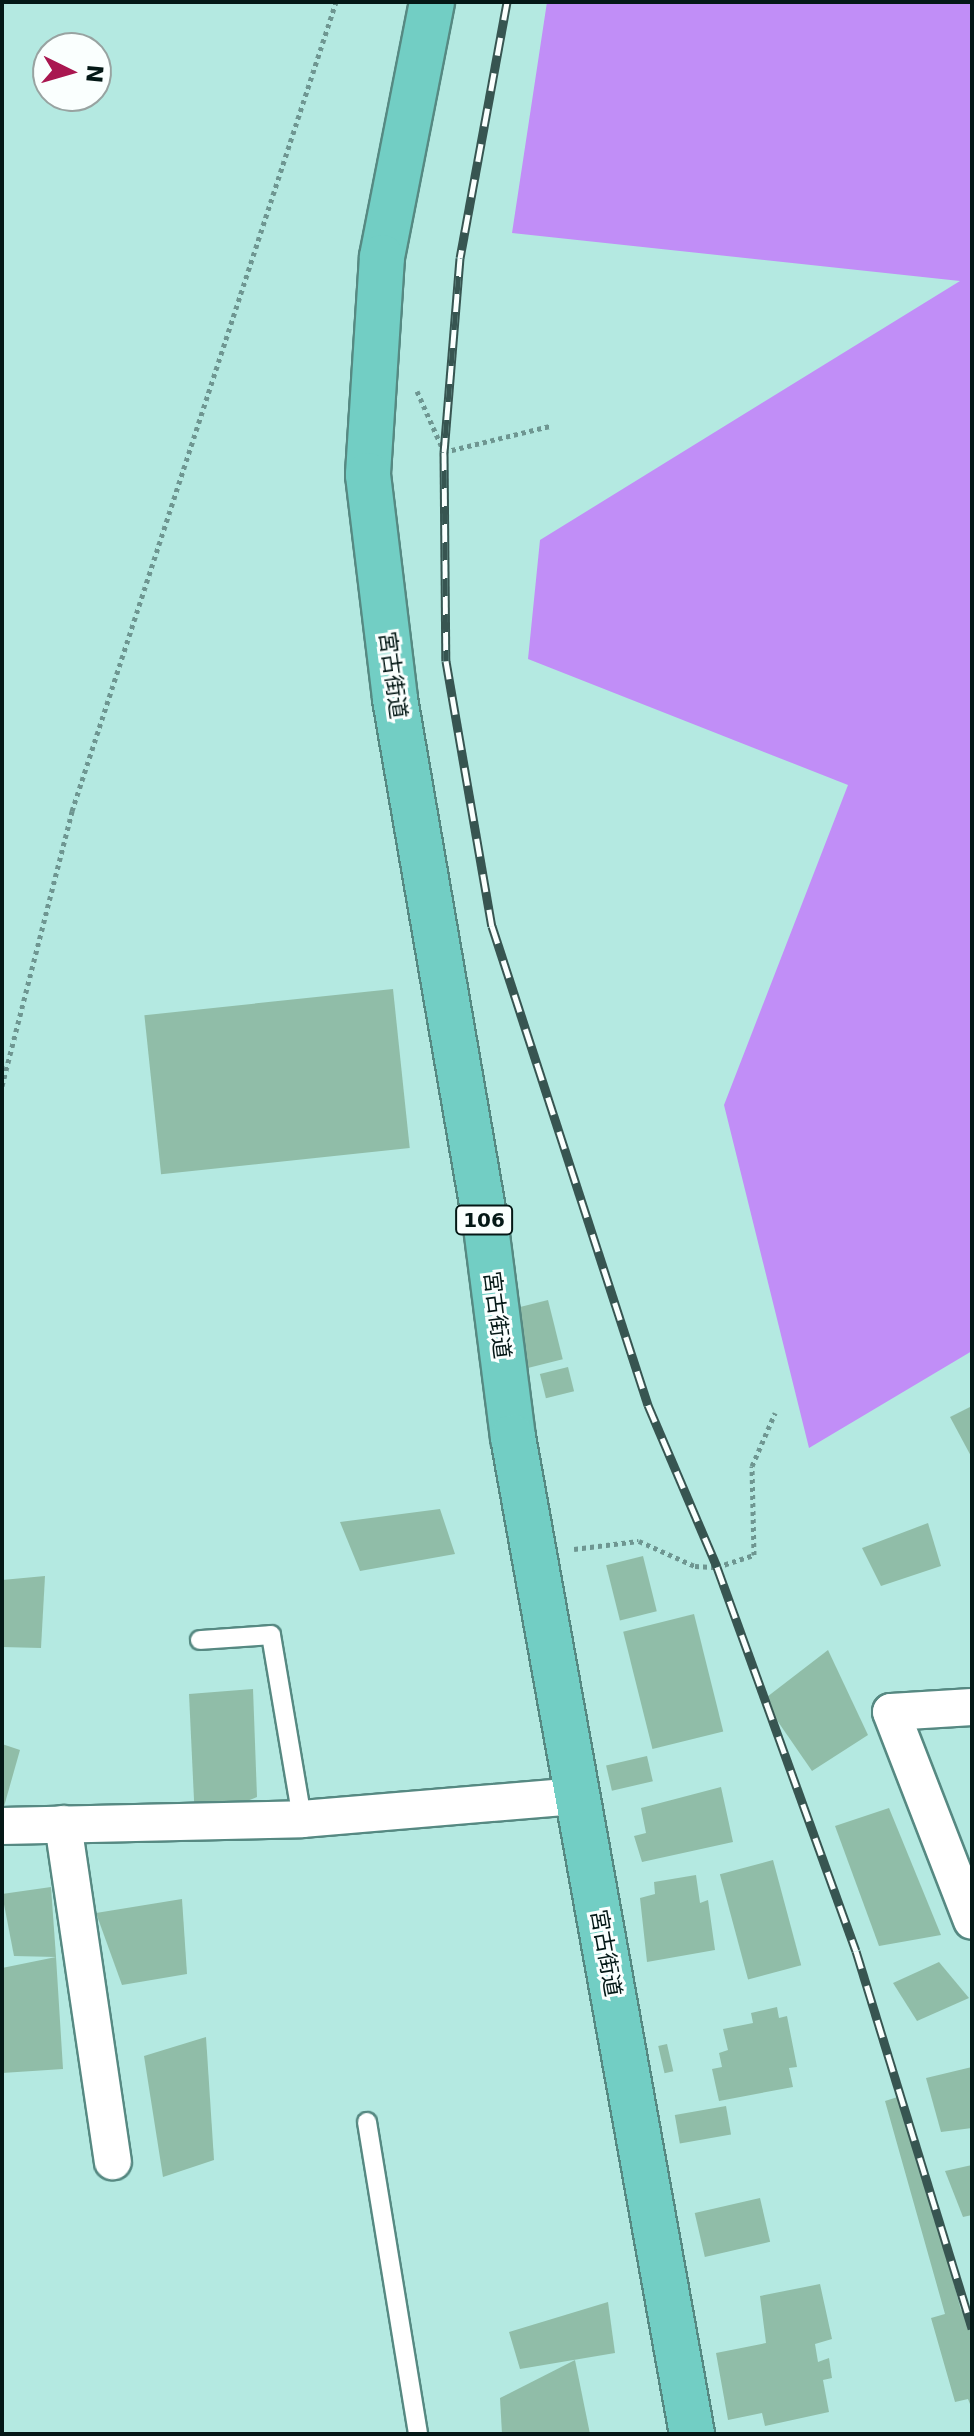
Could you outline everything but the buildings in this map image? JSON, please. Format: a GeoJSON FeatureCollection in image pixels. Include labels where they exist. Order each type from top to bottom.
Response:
{"type":"FeatureCollection","features":[{"type":"Feature","properties":{"kind":"highway","name":"宮古街道"},"geometry":{"type":"LineString","coordinates":[[432,2],[382,257],[368,475],[395,699],[486,1227],[533,1554],[692,2434]]}},
{"type":"Feature","properties":{"kind":"street"},"geometry":{"type":"LineString","coordinates":[[972,1707],[891,1712],[972,1921]]}},
{"type":"Feature","properties":{"kind":"street"},"geometry":{"type":"LineString","coordinates":[[2,1826],[302,1819],[578,1796]]}},
{"type":"Feature","properties":{"kind":"street"},"geometry":{"type":"LineString","coordinates":[[63,1824],[113,2161]]}},
{"type":"Feature","properties":{"kind":"lane"},"geometry":{"type":"LineString","coordinates":[[200,1640],[271,1635],[302,1819]]}},
{"type":"Feature","properties":{"kind":"lane"},"geometry":{"type":"LineString","coordinates":[[367,2122],[418,2434]]}},
{"type":"Feature","properties":{"kind":"path"},"geometry":{"type":"LineString","coordinates":[[2,1086],[72,811],[336,2]]}},
{"type":"Feature","properties":{"kind":"path"},"geometry":{"type":"LineString","coordinates":[[375,368],[413,378],[427,423],[444,452],[550,426]]}},
{"type":"Feature","properties":{"kind":"path"},"geometry":{"type":"LineString","coordinates":[[533,1554],[639,1541],[695,1566],[717,1567],[754,1555],[752,1466],[775,1413]]}},
{"type":"Feature","properties":{"kind":"shaded area"},"geometry":{"type":"Polygon","coordinates":[[[547,2],[972,2],[972,1351],[809,1448],[724,1105],[848,785],[528,659],[540,540],[960,281],[512,233],[547,2]]]}},
{"type":"Feature","properties":{"kind":"railway"},"geometry":{"type":"LineString","coordinates":[[507,2],[460,258],[444,452],[446,661],[492,926],[648,1405],[717,1567],[856,1951],[972,2329]]}}]}
